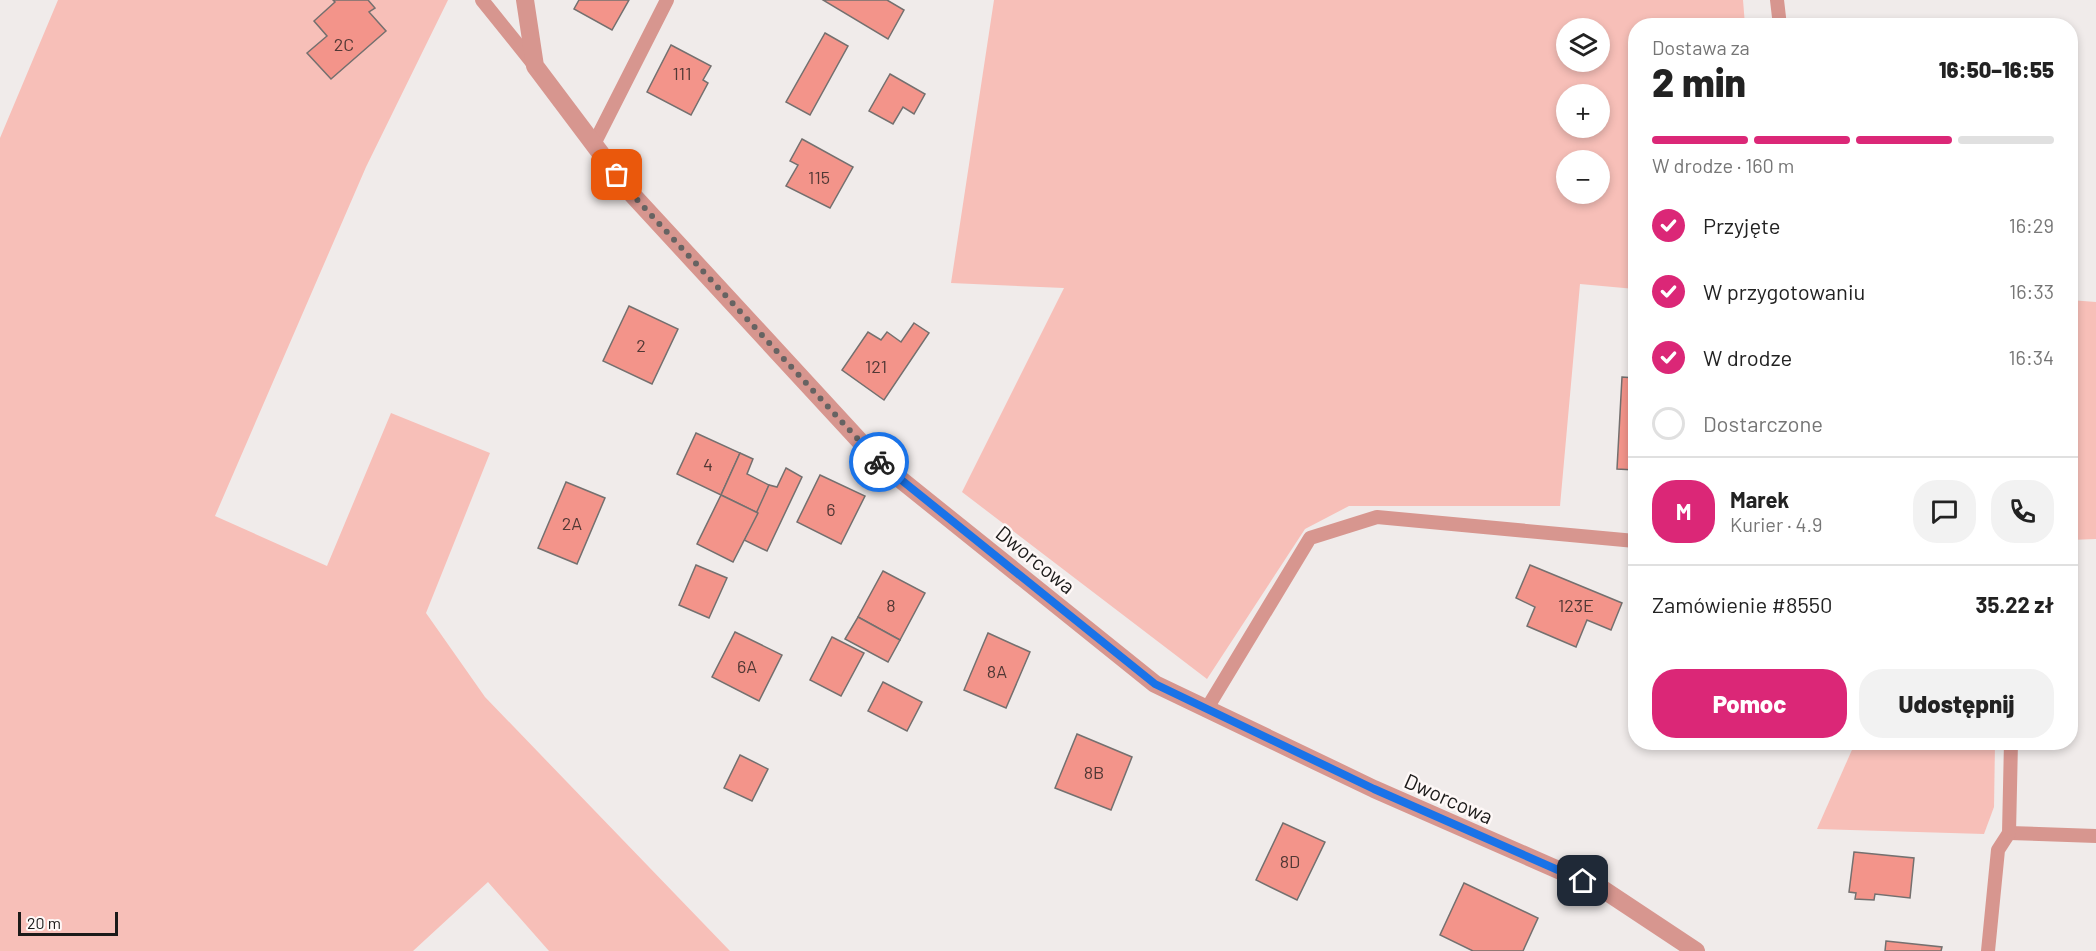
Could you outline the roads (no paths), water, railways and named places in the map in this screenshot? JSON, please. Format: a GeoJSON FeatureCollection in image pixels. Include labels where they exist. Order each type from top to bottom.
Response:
{"type":"FeatureCollection","features":[{"type":"Feature","properties":{"kind":"street","name":"Dworcowa"},"geometry":{"type":"LineString","coordinates":[[525,0],[535,66],[629,191],[880,463],[1155,684],[1374,789],[1604,890],[1696,951]]}},
{"type":"Feature","properties":{"kind":"lane"},"geometry":{"type":"LineString","coordinates":[[482,0],[535,66]]}},
{"type":"Feature","properties":{"kind":"lane"},"geometry":{"type":"LineString","coordinates":[[594,144],[668,0]]}},
{"type":"Feature","properties":{"kind":"lane"},"geometry":{"type":"LineString","coordinates":[[1777,0],[1779,18]]}},
{"type":"Feature","properties":{"kind":"lane"},"geometry":{"type":"LineString","coordinates":[[1206,710],[1310,538],[1377,517],[1628,539]]}},
{"type":"Feature","properties":{"kind":"lane"},"geometry":{"type":"LineString","coordinates":[[1988,951],[1998,850],[2009,833],[2011,750]]}},
{"type":"Feature","properties":{"kind":"lane"},"geometry":{"type":"LineString","coordinates":[[2009,833],[2096,836]]}}]}
